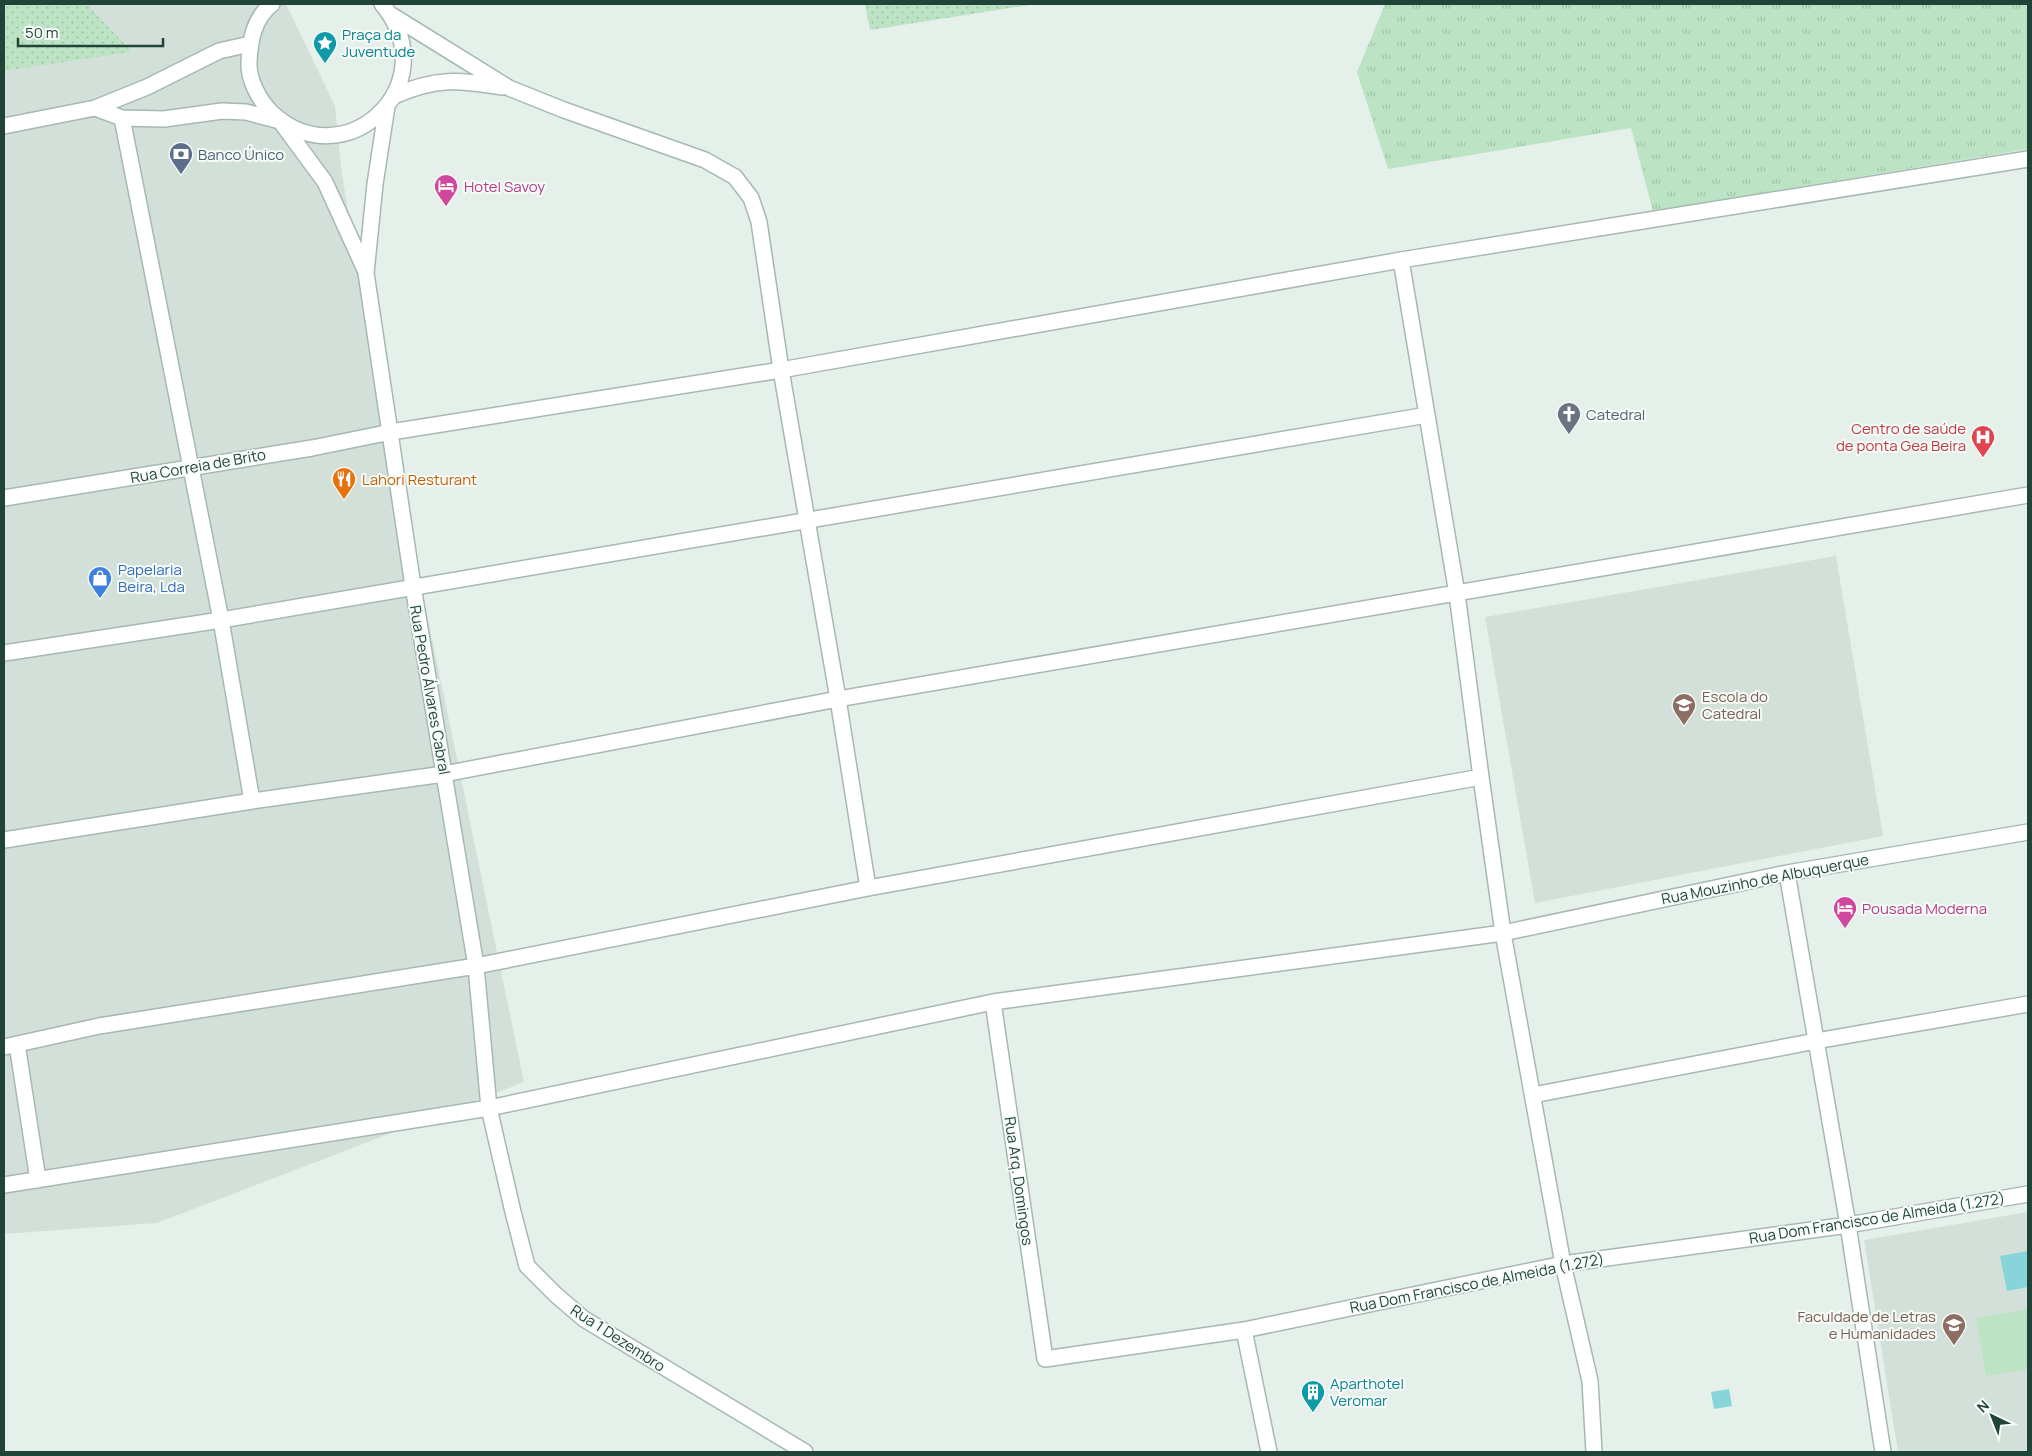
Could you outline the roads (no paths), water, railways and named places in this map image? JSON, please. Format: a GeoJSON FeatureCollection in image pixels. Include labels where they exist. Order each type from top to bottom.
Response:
{"type":"FeatureCollection","features":[{"type":"Feature","properties":{"kind":"street"},"geometry":{"type":"LineString","coordinates":[[382,4],[393,16],[509,88],[564,110],[705,160],[735,177],[751,198],[759,222],[781,370],[838,699],[868,888]]}},
{"type":"Feature","properties":{"kind":"street"},"geometry":{"type":"LineString","coordinates":[[267,6],[257,22],[250,44],[248,66],[254,87],[264,106],[280,121],[325,182],[366,273]]}},
{"type":"Feature","properties":{"kind":"street"},"geometry":{"type":"LineString","coordinates":[[366,273],[375,184],[391,101],[402,77],[404,56],[401,35],[393,16]]}},
{"type":"Feature","properties":{"kind":"street"},"geometry":{"type":"LineString","coordinates":[[4,126],[95,108],[147,87],[219,51],[250,44]]}},
{"type":"Feature","properties":{"kind":"street"},"geometry":{"type":"LineString","coordinates":[[95,108],[122,118],[164,119],[222,111],[246,112],[280,121],[301,132],[325,136],[348,132],[370,122],[391,101],[416,86],[460,80],[509,88]]}},
{"type":"Feature","properties":{"kind":"street"},"geometry":{"type":"LineString","coordinates":[[122,118],[221,620],[252,801]]}},
{"type":"Feature","properties":{"kind":"street","name":"Rua Correia de Brito"},"geometry":{"type":"LineString","coordinates":[[4,498],[192,468],[391,432],[781,370],[1401,260],[2028,159]]}},
{"type":"Feature","properties":{"kind":"street"},"geometry":{"type":"LineString","coordinates":[[1401,260],[1458,594],[1503,933],[1563,1264],[1590,1381],[1594,1452]]}},
{"type":"Feature","properties":{"kind":"street","name":"Rua Pedro Álvares Cabral"},"geometry":{"type":"LineString","coordinates":[[366,273],[413,586],[476,966],[489,1108]]}},
{"type":"Feature","properties":{"kind":"street"},"geometry":{"type":"LineString","coordinates":[[4,653],[221,620],[806,519],[1427,415]]}},
{"type":"Feature","properties":{"kind":"street"},"geometry":{"type":"LineString","coordinates":[[4,840],[252,801],[444,774],[838,699],[2028,495]]}},
{"type":"Feature","properties":{"kind":"street"},"geometry":{"type":"LineString","coordinates":[[38,1180],[10,1045],[99,1026],[476,966],[868,888],[1481,777]]}},
{"type":"Feature","properties":{"kind":"street","name":"Rua Mouzinho de Albuquerque"},"geometry":{"type":"LineString","coordinates":[[4,1184],[489,1108],[993,1002],[1503,933],[1787,873],[2028,832]]}},
{"type":"Feature","properties":{"kind":"street"},"geometry":{"type":"LineString","coordinates":[[1787,873],[1848,1225],[1883,1452]]}},
{"type":"Feature","properties":{"kind":"street","name":"Rua Arq. Domingos"},"geometry":{"type":"LineString","coordinates":[[993,1002],[1045,1359]]}},
{"type":"Feature","properties":{"kind":"street"},"geometry":{"type":"LineString","coordinates":[[1533,1095],[1816,1041],[2028,1004]]}},
{"type":"Feature","properties":{"kind":"street","name":"Rua 1 Dezembro"},"geometry":{"type":"LineString","coordinates":[[489,1108],[527,1266],[584,1320],[805,1452]]}},
{"type":"Feature","properties":{"kind":"street","name":"Rua Dom Francisco de Almeida (1.272)"},"geometry":{"type":"LineString","coordinates":[[1045,1359],[1244,1330],[1563,1264],[1848,1225],[2028,1194]]}},
{"type":"Feature","properties":{"kind":"street"},"geometry":{"type":"LineString","coordinates":[[1244,1330],[1269,1452]]}},
{"type":"Feature","properties":{"kind":"water"},"geometry":{"type":"Polygon","coordinates":[[[2028,1251],[2028,1287],[2007,1291],[2000,1256],[2028,1251]]]}},
{"type":"Feature","properties":{"kind":"water"},"geometry":{"type":"Polygon","coordinates":[[[1729,1389],[1732,1406],[1714,1409],[1711,1392],[1729,1389]]]}},
{"type":"Feature","properties":{"kind":"place","name":"Praça da Juventude"},"geometry":{"type":"Point","coordinates":[325,64]}},
{"type":"Feature","properties":{"kind":"place","name":"Banco Único"},"geometry":{"type":"Point","coordinates":[181,175]}},
{"type":"Feature","properties":{"kind":"place","name":"Hotel Savoy"},"geometry":{"type":"Point","coordinates":[446,207]}},
{"type":"Feature","properties":{"kind":"place","name":"Catedral"},"geometry":{"type":"Point","coordinates":[1569,435]}},
{"type":"Feature","properties":{"kind":"place","name":"Centro de saúde de ponta Gea Beira"},"geometry":{"type":"Point","coordinates":[1983,458]}},
{"type":"Feature","properties":{"kind":"place","name":"Lahori Resturant"},"geometry":{"type":"Point","coordinates":[344,500]}},
{"type":"Feature","properties":{"kind":"place","name":"Papelaria Beira, Lda"},"geometry":{"type":"Point","coordinates":[100,599]}},
{"type":"Feature","properties":{"kind":"place","name":"Escola do Catedral"},"geometry":{"type":"Point","coordinates":[1684,726]}},
{"type":"Feature","properties":{"kind":"place","name":"Pousada Moderna"},"geometry":{"type":"Point","coordinates":[1845,929]}},
{"type":"Feature","properties":{"kind":"place","name":"Faculdade de Letras e Humanidades"},"geometry":{"type":"Point","coordinates":[1954,1346]}},
{"type":"Feature","properties":{"kind":"place","name":"Aparthotel Veromar"},"geometry":{"type":"Point","coordinates":[1313,1413]}}]}
